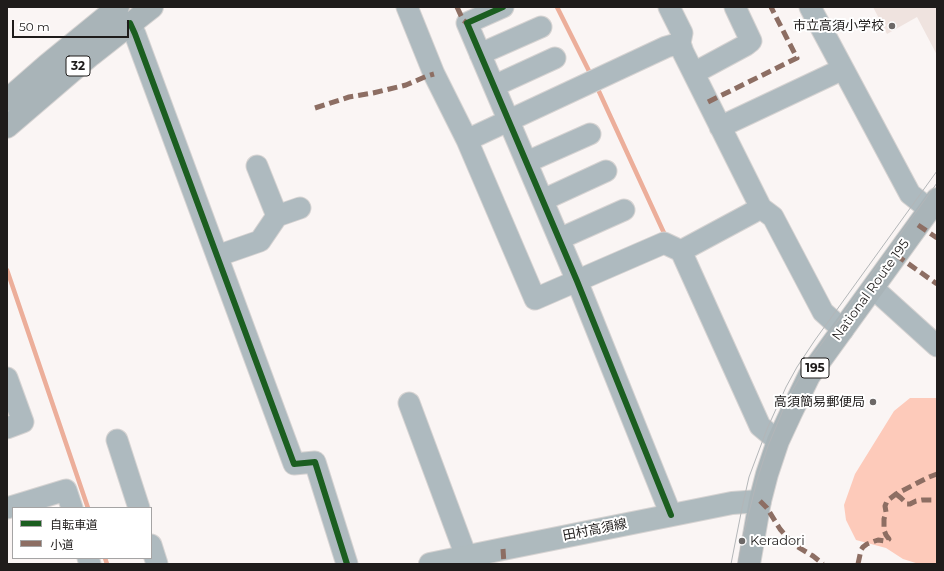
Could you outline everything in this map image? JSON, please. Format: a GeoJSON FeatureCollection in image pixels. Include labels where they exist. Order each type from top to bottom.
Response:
{"type":"FeatureCollection","features":[{"type":"Feature","properties":{"kind":"highway","name":"32"},"geometry":{"type":"LineString","coordinates":[[7,100],[64,51],[124,15],[152,7]]}},
{"type":"Feature","properties":{"kind":"highway","name":"32"},"geometry":{"type":"LineString","coordinates":[[7,128],[91,55],[124,15]]}},
{"type":"Feature","properties":{"kind":"highway","name":"National Route 195"},"geometry":{"type":"LineString","coordinates":[[749,564],[760,501],[767,474],[778,441],[809,376],[933,204]]}},
{"type":"Feature","properties":{"kind":"main road","name":"田村高須線"},"geometry":{"type":"LineString","coordinates":[[430,564],[732,503],[760,501]]}},
{"type":"Feature","properties":{"kind":"street"},"geometry":{"type":"LineString","coordinates":[[407,7],[434,74],[467,140],[527,302],[664,243],[681,251],[760,426],[778,441]]}},
{"type":"Feature","properties":{"kind":"street"},"geometry":{"type":"LineString","coordinates":[[503,7],[467,23],[577,281],[671,515]]}},
{"type":"Feature","properties":{"kind":"street"},"geometry":{"type":"LineString","coordinates":[[669,7],[682,33],[680,43],[683,52],[761,208],[773,217],[823,312],[843,330]]}},
{"type":"Feature","properties":{"kind":"street"},"geometry":{"type":"LineString","coordinates":[[694,73],[751,41],[735,7]]}},
{"type":"Feature","properties":{"kind":"street"},"geometry":{"type":"LineString","coordinates":[[810,7],[910,194],[933,204]]}},
{"type":"Feature","properties":{"kind":"street"},"geometry":{"type":"LineString","coordinates":[[124,15],[135,34],[294,464],[315,462],[348,564]]}},
{"type":"Feature","properties":{"kind":"street"},"geometry":{"type":"LineString","coordinates":[[480,54],[541,27]]}},
{"type":"Feature","properties":{"kind":"street"},"geometry":{"type":"LineString","coordinates":[[467,140],[666,48],[680,43]]}},
{"type":"Feature","properties":{"kind":"street"},"geometry":{"type":"LineString","coordinates":[[494,86],[555,58]]}},
{"type":"Feature","properties":{"kind":"street"},"geometry":{"type":"LineString","coordinates":[[720,127],[843,69]]}},
{"type":"Feature","properties":{"kind":"street"},"geometry":{"type":"LineString","coordinates":[[527,162],[590,134]]}},
{"type":"Feature","properties":{"kind":"street"},"geometry":{"type":"LineString","coordinates":[[257,166],[276,216]]}},
{"type":"Feature","properties":{"kind":"street"},"geometry":{"type":"LineString","coordinates":[[543,200],[606,171]]}},
{"type":"Feature","properties":{"kind":"street"},"geometry":{"type":"LineString","coordinates":[[217,256],[260,241],[276,216],[300,208]]}},
{"type":"Feature","properties":{"kind":"street"},"geometry":{"type":"LineString","coordinates":[[681,251],[761,208]]}},
{"type":"Feature","properties":{"kind":"street"},"geometry":{"type":"LineString","coordinates":[[559,239],[624,210]]}},
{"type":"Feature","properties":{"kind":"street"},"geometry":{"type":"LineString","coordinates":[[873,288],[937,346]]}},
{"type":"Feature","properties":{"kind":"street"},"geometry":{"type":"LineString","coordinates":[[7,378],[23,422],[7,428]]}},
{"type":"Feature","properties":{"kind":"street"},"geometry":{"type":"LineString","coordinates":[[409,403],[466,556]]}},
{"type":"Feature","properties":{"kind":"street"},"geometry":{"type":"LineString","coordinates":[[117,440],[139,507]]}},
{"type":"Feature","properties":{"kind":"street"},"geometry":{"type":"LineString","coordinates":[[7,508],[66,490],[72,507]]}},
{"type":"Feature","properties":{"kind":"street"},"geometry":{"type":"LineString","coordinates":[[152,548],[157,564]]}},
{"type":"Feature","properties":{"kind":"shaded area","name":"市立高須小学校"},"geometry":{"type":"Polygon","coordinates":[[[873,7],[937,7],[937,55],[917,17],[887,34],[873,7]]]}},
{"type":"Feature","properties":{"kind":"shaded area"},"geometry":{"type":"Polygon","coordinates":[[[910,398],[937,398],[937,564],[919,564],[903,559],[886,548],[856,540],[846,520],[844,505],[855,474],[894,411],[910,398]]]}},
{"type":"Feature","properties":{"kind":"waterway"},"geometry":{"type":"LineString","coordinates":[[557,7],[592,77]]}},
{"type":"Feature","properties":{"kind":"waterway"},"geometry":{"type":"LineString","coordinates":[[596,85],[664,233]]}},
{"type":"Feature","properties":{"kind":"waterway"},"geometry":{"type":"LineString","coordinates":[[7,270],[88,507]]}},
{"type":"Feature","properties":{"kind":"waterway"},"geometry":{"type":"LineString","coordinates":[[105,559],[107,564]]}},
{"type":"Feature","properties":{"kind":"tram line"},"geometry":{"type":"LineString","coordinates":[[731,564],[749,477],[767,429],[786,387],[815,340],[937,171]]}},
{"type":"Feature","properties":{"kind":"tram line"},"geometry":{"type":"LineString","coordinates":[[738,564],[757,480],[768,446],[788,398],[810,360],[937,183]]}},
{"type":"Feature","properties":{"kind":"marked path"},"geometry":{"type":"LineString","coordinates":[[457,7],[463,20],[467,23]]}},
{"type":"Feature","properties":{"kind":"marked path"},"geometry":{"type":"LineString","coordinates":[[708,102],[797,58],[771,7]]}},
{"type":"Feature","properties":{"kind":"marked path"},"geometry":{"type":"LineString","coordinates":[[315,108],[349,97],[406,85],[434,74]]}},
{"type":"Feature","properties":{"kind":"marked path"},"geometry":{"type":"LineString","coordinates":[[918,225],[937,238]]}},
{"type":"Feature","properties":{"kind":"marked path"},"geometry":{"type":"LineString","coordinates":[[896,255],[937,284]]}},
{"type":"Feature","properties":{"kind":"marked path"},"geometry":{"type":"LineString","coordinates":[[858,564],[863,547],[878,540],[885,541],[889,539],[884,530],[884,519],[886,512],[885,506],[887,501],[896,494],[937,474]]}},
{"type":"Feature","properties":{"kind":"marked path"},"geometry":{"type":"LineString","coordinates":[[896,494],[907,504],[922,500],[932,500]]}},
{"type":"Feature","properties":{"kind":"marked path"},"geometry":{"type":"LineString","coordinates":[[760,501],[767,508],[780,529],[793,544],[823,564]]}},
{"type":"Feature","properties":{"kind":"marked path"},"geometry":{"type":"LineString","coordinates":[[503,549],[504,564]]}},
{"type":"Feature","properties":{"kind":"cycle path"},"geometry":{"type":"LineString","coordinates":[[503,7],[467,23],[577,281],[671,515]]}},
{"type":"Feature","properties":{"kind":"cycle path"},"geometry":{"type":"LineString","coordinates":[[130,23],[294,464],[315,462],[347,564]]}},
{"type":"Feature","properties":{"kind":"place","name":"市立高須小学校"},"geometry":{"type":"Point","coordinates":[892,26]}},
{"type":"Feature","properties":{"kind":"place","name":"高須簡易郵便局"},"geometry":{"type":"Point","coordinates":[873,402]}},
{"type":"Feature","properties":{"kind":"place","name":"Keradori"},"geometry":{"type":"Point","coordinates":[742,541]}}]}
